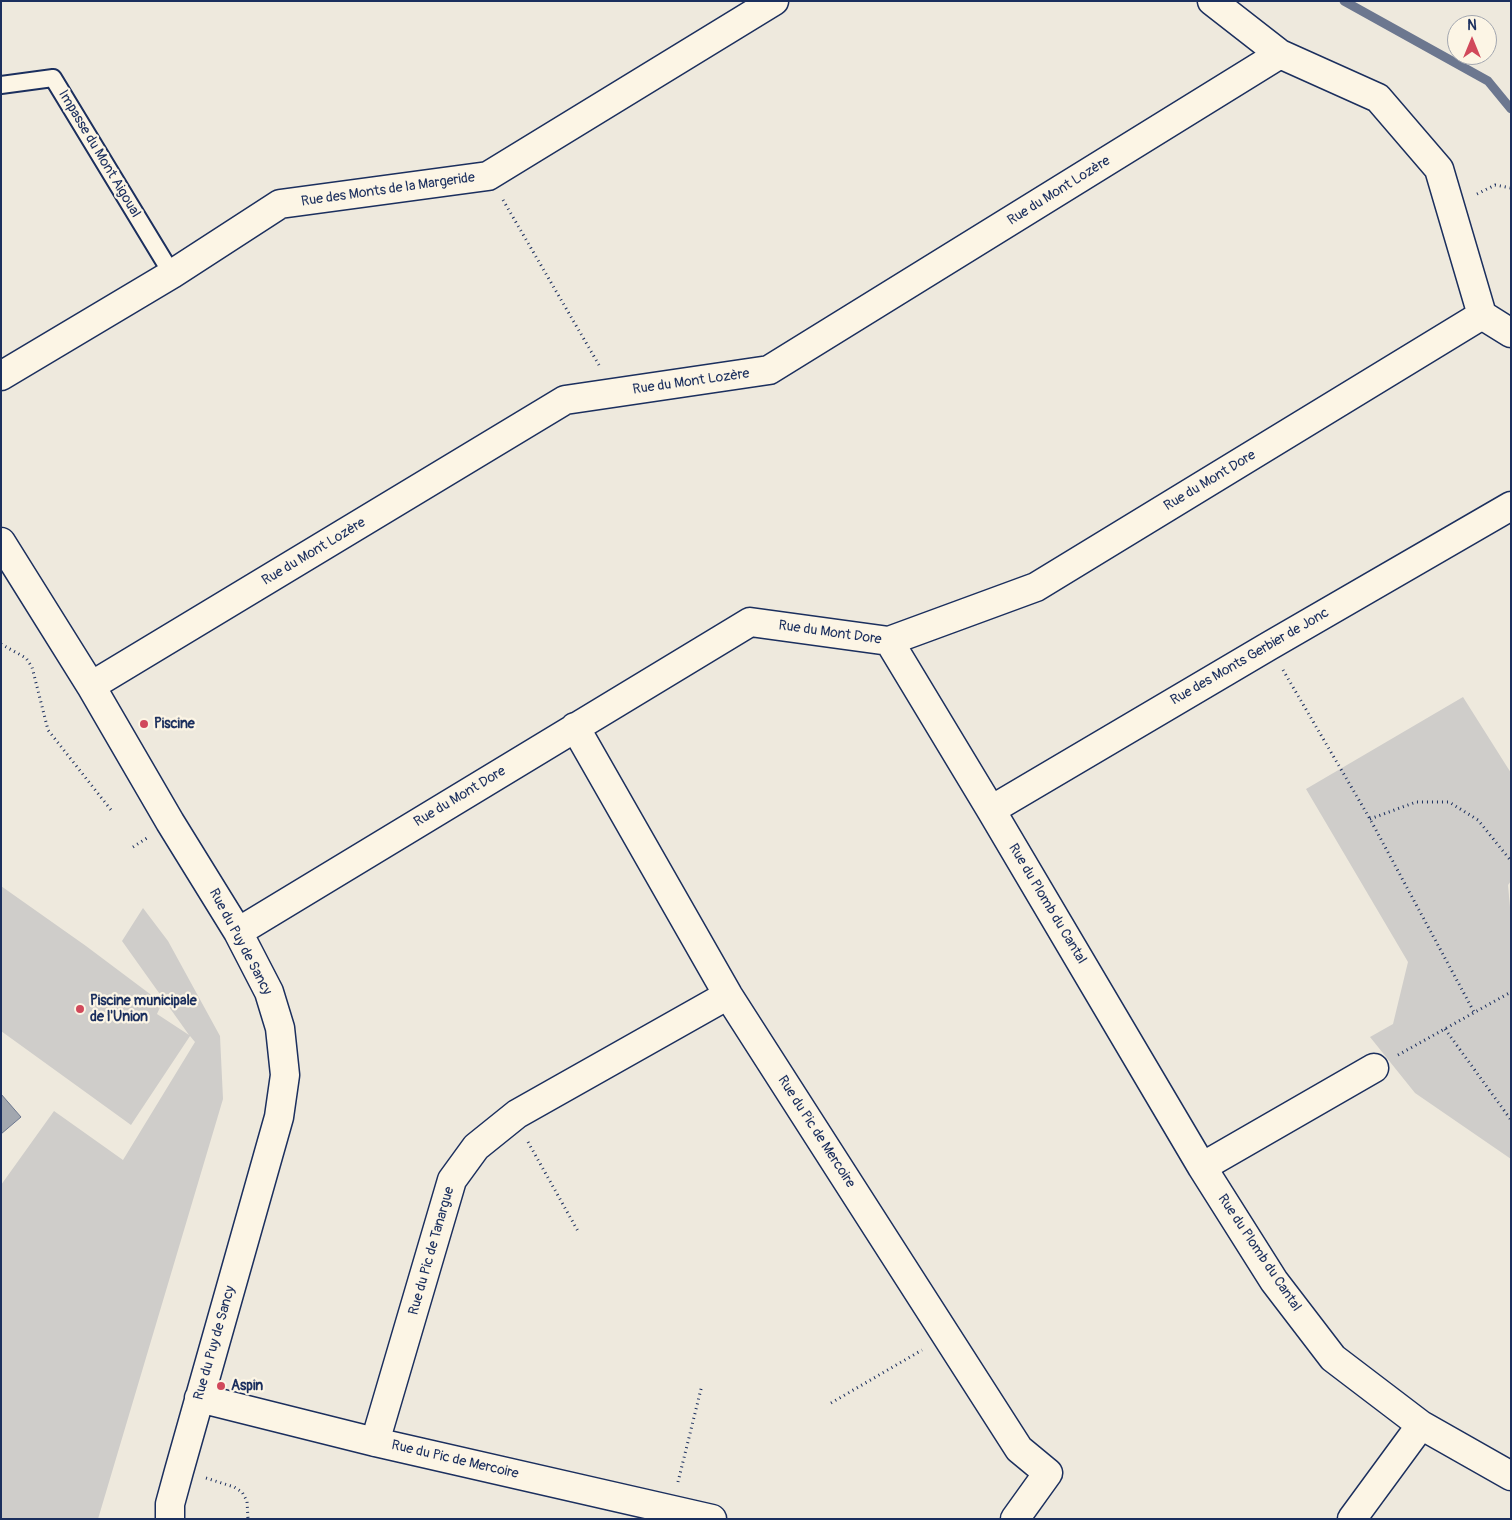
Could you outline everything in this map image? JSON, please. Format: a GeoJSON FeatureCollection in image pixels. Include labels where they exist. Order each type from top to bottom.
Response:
{"type":"FeatureCollection","features":[{"type":"Feature","properties":{"kind":"street","name":"Rue des Monts de la Margeride"},"geometry":{"type":"LineString","coordinates":[[1,376],[172,274],[280,204],[488,176],[738,11],[774,1]]}},
{"type":"Feature","properties":{"kind":"street"},"geometry":{"type":"LineString","coordinates":[[1212,1],[1280,54],[1378,98],[1439,169],[1482,315],[1511,333]]}},
{"type":"Feature","properties":{"kind":"street","name":"Rue du Mont Lozère"},"geometry":{"type":"LineString","coordinates":[[91,686],[566,400],[769,370],[1280,54]]}},
{"type":"Feature","properties":{"kind":"street","name":"Rue du Mont Dore"},"geometry":{"type":"LineString","coordinates":[[238,932],[750,622],[889,641],[1036,588],[1482,315]]}},
{"type":"Feature","properties":{"kind":"street","name":"Rue des Monts Gerbier de Jonc"},"geometry":{"type":"LineString","coordinates":[[991,810],[1511,506]]}},
{"type":"Feature","properties":{"kind":"street","name":"Rue du Puy de Sancy"},"geometry":{"type":"LineString","coordinates":[[1,542],[91,686],[170,822],[238,932],[269,992],[280,1028],[285,1075],[279,1117],[166,1514]]}},
{"type":"Feature","properties":{"kind":"street","name":"Rue du Plomb du Cantal"},"geometry":{"type":"LineString","coordinates":[[889,641],[1202,1168],[1274,1282],[1334,1358],[1421,1425],[1511,1476]]}},
{"type":"Feature","properties":{"kind":"street","name":"Rue du Pic de Mercoire"},"geometry":{"type":"LineString","coordinates":[[575,727],[728,995],[1019,1449],[1048,1472],[1015,1519]]}},
{"type":"Feature","properties":{"kind":"street","name":"Rue du Pic de Tanargue"},"geometry":{"type":"LineString","coordinates":[[376,1442],[452,1180],[476,1147],[517,1114],[728,995]]}},
{"type":"Feature","properties":{"kind":"street"},"geometry":{"type":"LineString","coordinates":[[1202,1168],[1374,1068]]}},
{"type":"Feature","properties":{"kind":"street","name":"Rue du Pic de Mercoire"},"geometry":{"type":"LineString","coordinates":[[199,1398],[376,1442],[712,1519]]}},
{"type":"Feature","properties":{"kind":"street"},"geometry":{"type":"LineString","coordinates":[[1352,1519],[1421,1425]]}},
{"type":"Feature","properties":{"kind":"lane","name":"Impasse du Mont Aigoual"},"geometry":{"type":"LineString","coordinates":[[1,85],[53,78],[172,274]]}},
{"type":"Feature","properties":{"kind":"path"},"geometry":{"type":"LineString","coordinates":[[488,176],[615,393]]}},
{"type":"Feature","properties":{"kind":"path"},"geometry":{"type":"LineString","coordinates":[[1451,207],[1495,185],[1511,188]]}},
{"type":"Feature","properties":{"kind":"path"},"geometry":{"type":"LineString","coordinates":[[1,644],[26,658],[32,667],[48,730],[111,810]]}},
{"type":"Feature","properties":{"kind":"path"},"geometry":{"type":"LineString","coordinates":[[1269,646],[1370,820],[1474,1012]]}},
{"type":"Feature","properties":{"kind":"path"},"geometry":{"type":"LineString","coordinates":[[1370,820],[1416,802],[1448,802],[1478,820],[1511,861]]}},
{"type":"Feature","properties":{"kind":"path"},"geometry":{"type":"LineString","coordinates":[[1374,1068],[1511,992]]}},
{"type":"Feature","properties":{"kind":"path"},"geometry":{"type":"LineString","coordinates":[[1445,1029],[1511,1120]]}},
{"type":"Feature","properties":{"kind":"path"},"geometry":{"type":"LineString","coordinates":[[517,1114],[525,1136],[579,1233]]}},
{"type":"Feature","properties":{"kind":"path"},"geometry":{"type":"LineString","coordinates":[[831,1403],[947,1337]]}},
{"type":"Feature","properties":{"kind":"path"},"geometry":{"type":"LineString","coordinates":[[671,1509],[702,1385]]}},
{"type":"Feature","properties":{"kind":"path"},"geometry":{"type":"LineString","coordinates":[[179,1470],[234,1487],[242,1492],[247,1501],[248,1519]]}},
{"type":"Feature","properties":{"kind":"shaded area"},"geometry":{"type":"Polygon","coordinates":[[[1463,697],[1511,773],[1511,881],[1508,885],[1511,918],[1511,1159],[1415,1093],[1370,1037],[1393,1024],[1408,962],[1306,789],[1463,697]]]}},
{"type":"Feature","properties":{"kind":"shaded area"},"geometry":{"type":"Polygon","coordinates":[[[1,886],[162,1003],[157,1014],[189,1035],[122,941],[143,908],[168,941],[220,1036],[223,1099],[98,1519],[1,1519],[1,1185],[54,1111],[123,1160],[195,1042],[190,1036],[131,1125],[1,1031],[1,886]]]}},
{"type":"Feature","properties":{"kind":"shaded area"},"geometry":{"type":"Polygon","coordinates":[[[1,1094],[21,1117],[1,1134],[1,1094]]]}},
{"type":"Feature","properties":{"kind":"waterway"},"geometry":{"type":"LineString","coordinates":[[1344,1],[1488,81],[1511,109]]}},
{"type":"Feature","properties":{"kind":"place","name":"Piscine"},"geometry":{"type":"Point","coordinates":[144,724]}},
{"type":"Feature","properties":{"kind":"place","name":"Piscine municipale de l'Union"},"geometry":{"type":"Point","coordinates":[80,1009]}},
{"type":"Feature","properties":{"kind":"place","name":"Aspin"},"geometry":{"type":"Point","coordinates":[221,1386]}}]}
